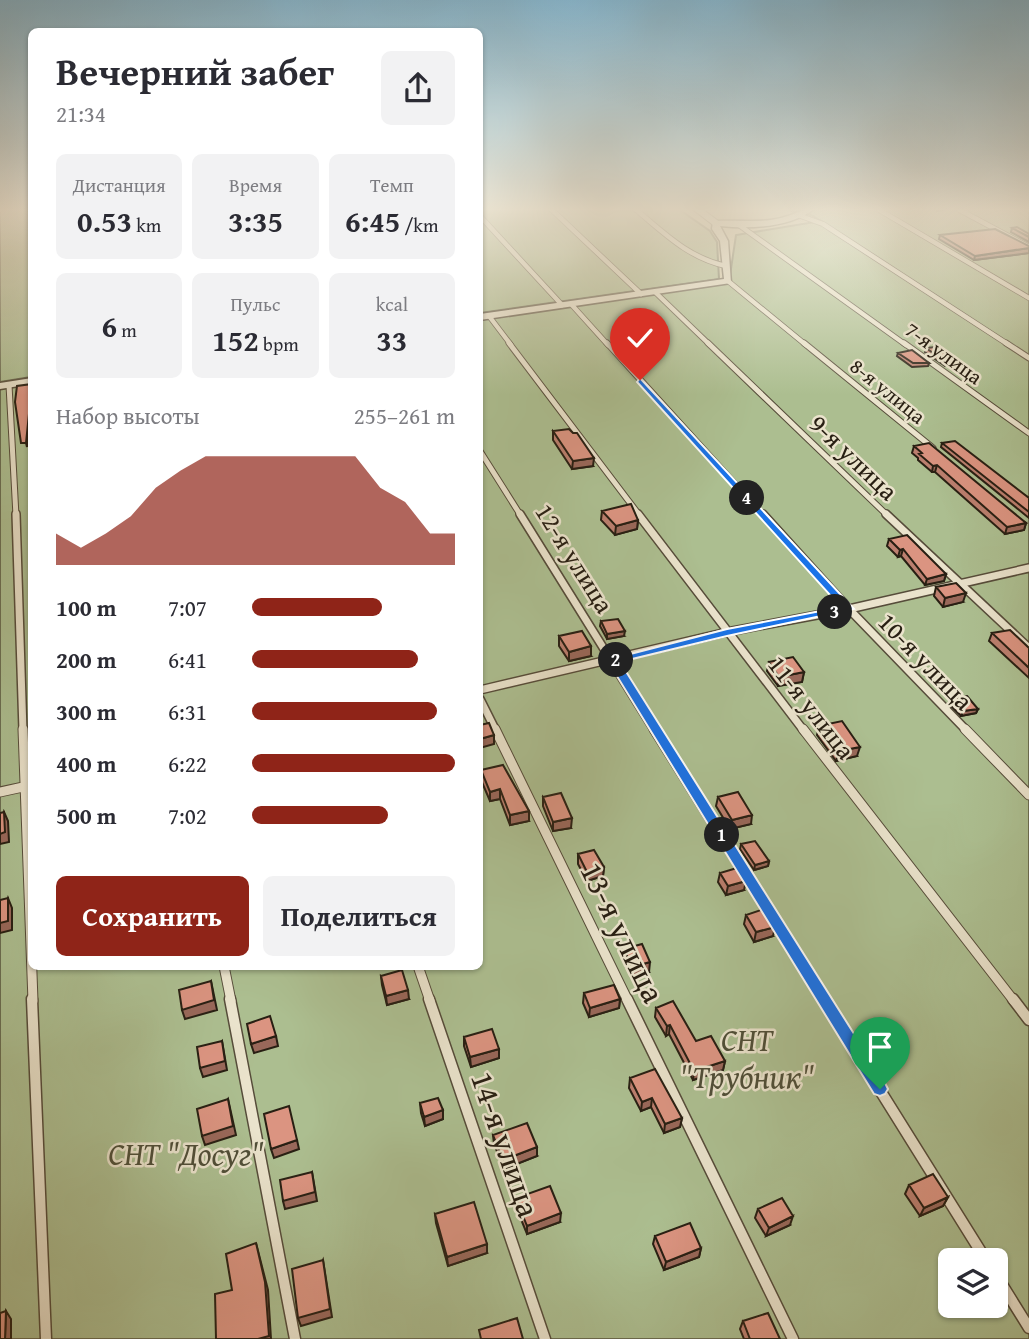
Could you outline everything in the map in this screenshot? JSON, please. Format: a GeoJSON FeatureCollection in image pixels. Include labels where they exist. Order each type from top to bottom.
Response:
{"type":"FeatureCollection","features":[{"type":"Feature","properties":{"kind":"street"},"geometry":{"type":"LineString","coordinates":[[484,317],[727,281],[726,270]]}},
{"type":"Feature","properties":{"kind":"street"},"geometry":{"type":"LineString","coordinates":[[4,385],[28,382]]}},
{"type":"Feature","properties":{"kind":"lane","name":"10-я улица"},"geometry":{"type":"LineString","coordinates":[[533,270],[849,609],[1029,795]]}},
{"type":"Feature","properties":{"kind":"lane"},"geometry":{"type":"LineString","coordinates":[[616,270],[641,294]]}},
{"type":"Feature","properties":{"kind":"lane","name":"7-я улица"},"geometry":{"type":"LineString","coordinates":[[802,270],[1029,433]]}},
{"type":"Feature","properties":{"kind":"lane"},"geometry":{"type":"LineString","coordinates":[[894,270],[1029,358]]}},
{"type":"Feature","properties":{"kind":"lane"},"geometry":{"type":"LineString","coordinates":[[982,270],[1029,298]]}},
{"type":"Feature","properties":{"kind":"lane","name":"8-я улица"},"geometry":{"type":"LineString","coordinates":[[727,281],[943,456]]}},
{"type":"Feature","properties":{"kind":"lane","name":"9-я улица"},"geometry":{"type":"LineString","coordinates":[[655,292],[959,585],[1029,648]]}},
{"type":"Feature","properties":{"kind":"lane","name":"11-я улица"},"geometry":{"type":"LineString","coordinates":[[484,317],[1029,1020]]}},
{"type":"Feature","properties":{"kind":"lane"},"geometry":{"type":"LineString","coordinates":[[4,385],[20,620],[28,815]]}},
{"type":"Feature","properties":{"kind":"lane","name":"12-я улица"},"geometry":{"type":"LineString","coordinates":[[483,456],[979,1248]]}},
{"type":"Feature","properties":{"kind":"lane"},"geometry":{"type":"LineString","coordinates":[[483,689],[727,632],[849,609],[1029,568]]}},
{"type":"Feature","properties":{"kind":"lane","name":"13-я улица"},"geometry":{"type":"LineString","coordinates":[[483,705],[793,1339]]}},
{"type":"Feature","properties":{"kind":"lane"},"geometry":{"type":"LineString","coordinates":[[0,792],[27,786]]}},
{"type":"Feature","properties":{"kind":"lane"},"geometry":{"type":"LineString","coordinates":[[33,970],[46,1339]]}},
{"type":"Feature","properties":{"kind":"lane"},"geometry":{"type":"LineString","coordinates":[[225,970],[295,1339]]}},
{"type":"Feature","properties":{"kind":"lane","name":"14-я улица"},"geometry":{"type":"LineString","coordinates":[[419,970],[545,1339]]}},
{"type":"Feature","properties":{"kind":"lane"},"geometry":{"type":"LineString","coordinates":[[1008,1294],[1029,1328]]}},
{"type":"Feature","properties":{"kind":"green space"},"geometry":{"type":"Polygon","coordinates":[[[0,270],[28,270],[28,377],[0,382],[0,270]]]}},
{"type":"Feature","properties":{"kind":"green space"},"geometry":{"type":"Polygon","coordinates":[[[483,270],[719,270],[719,279],[483,313],[483,270]]]}},
{"type":"Feature","properties":{"kind":"green space","name":"СНТ \"Трубник\""},"geometry":{"type":"Polygon","coordinates":[[[731,270],[1029,270],[1029,1339],[0,1339],[0,387],[28,382],[28,970],[483,970],[483,318],[729,282],[731,270]]]}},
{"type":"Feature","properties":{"kind":"building"},"geometry":{"type":"Polygon","coordinates":[[[936,347],[957,362],[946,362],[926,348],[936,347]]]}},
{"type":"Feature","properties":{"kind":"building"},"geometry":{"type":"Polygon","coordinates":[[[912,350],[929,363],[913,363],[898,353],[912,350]]]}},
{"type":"Feature","properties":{"kind":"building"},"geometry":{"type":"Polygon","coordinates":[[[28,385],[26,443],[21,443],[15,402],[17,386],[28,385]]]}},
{"type":"Feature","properties":{"kind":"building"},"geometry":{"type":"Polygon","coordinates":[[[569,429],[577,433],[594,458],[573,461],[553,431],[569,429]]]}},
{"type":"Feature","properties":{"kind":"building"},"geometry":{"type":"Polygon","coordinates":[[[955,441],[1029,498],[1029,512],[942,443],[955,441]]]}},
{"type":"Feature","properties":{"kind":"building"},"geometry":{"type":"Polygon","coordinates":[[[929,443],[1026,523],[1007,527],[937,465],[933,466],[919,454],[922,453],[914,446],[929,443]]]}},
{"type":"Feature","properties":{"kind":"building"},"geometry":{"type":"Polygon","coordinates":[[[631,504],[638,520],[616,526],[602,511],[631,504]]]}},
{"type":"Feature","properties":{"kind":"building"},"geometry":{"type":"Polygon","coordinates":[[[907,535],[946,574],[927,579],[903,549],[900,550],[889,539],[907,535]]]}},
{"type":"Feature","properties":{"kind":"building"},"geometry":{"type":"Polygon","coordinates":[[[956,583],[966,593],[945,598],[936,587],[956,583]]]}},
{"type":"Feature","properties":{"kind":"building"},"geometry":{"type":"Polygon","coordinates":[[[618,619],[625,631],[607,634],[601,621],[618,619]]]}},
{"type":"Feature","properties":{"kind":"building"},"geometry":{"type":"Polygon","coordinates":[[[1010,630],[1029,648],[1029,668],[992,633],[1010,630]]]}},
{"type":"Feature","properties":{"kind":"building"},"geometry":{"type":"Polygon","coordinates":[[[582,631],[591,646],[569,652],[559,636],[582,631]]]}},
{"type":"Feature","properties":{"kind":"building"},"geometry":{"type":"Polygon","coordinates":[[[793,657],[804,672],[779,677],[769,662],[793,657]]]}},
{"type":"Feature","properties":{"kind":"building"},"geometry":{"type":"Polygon","coordinates":[[[967,696],[978,709],[963,711],[951,699],[967,696]]]}},
{"type":"Feature","properties":{"kind":"building"},"geometry":{"type":"Polygon","coordinates":[[[842,721],[860,747],[839,751],[819,726],[842,721]]]}},
{"type":"Feature","properties":{"kind":"building"},"geometry":{"type":"Polygon","coordinates":[[[489,723],[494,735],[483,738],[483,724],[489,723]]]}},
{"type":"Feature","properties":{"kind":"building"},"geometry":{"type":"Polygon","coordinates":[[[503,765],[529,811],[510,815],[500,789],[490,792],[483,770],[503,765]]]}},
{"type":"Feature","properties":{"kind":"building"},"geometry":{"type":"Polygon","coordinates":[[[738,792],[752,815],[732,820],[718,797],[738,792]]]}},
{"type":"Feature","properties":{"kind":"building"},"geometry":{"type":"Polygon","coordinates":[[[561,793],[572,818],[553,822],[543,797],[561,793]]]}},
{"type":"Feature","properties":{"kind":"building"},"geometry":{"type":"Polygon","coordinates":[[[4,812],[5,832],[0,834],[0,813],[4,812]]]}},
{"type":"Feature","properties":{"kind":"building"},"geometry":{"type":"Polygon","coordinates":[[[755,841],[769,861],[755,865],[741,844],[755,841]]]}},
{"type":"Feature","properties":{"kind":"building"},"geometry":{"type":"Polygon","coordinates":[[[594,850],[604,867],[587,872],[578,854],[594,850]]]}},
{"type":"Feature","properties":{"kind":"building"},"geometry":{"type":"Polygon","coordinates":[[[737,868],[746,881],[728,886],[720,873],[737,868]]]}},
{"type":"Feature","properties":{"kind":"building"},"geometry":{"type":"Polygon","coordinates":[[[8,898],[8,921],[0,923],[0,900],[8,898]]]}},
{"type":"Feature","properties":{"kind":"building"},"geometry":{"type":"Polygon","coordinates":[[[764,909],[775,927],[756,932],[746,915],[764,909]]]}},
{"type":"Feature","properties":{"kind":"building"},"geometry":{"type":"Polygon","coordinates":[[[642,944],[650,962],[632,967],[624,949],[642,944]]]}},
{"type":"Feature","properties":{"kind":"building"},"geometry":{"type":"Polygon","coordinates":[[[402,970],[408,990],[386,996],[381,976],[402,970]]]}},
{"type":"Feature","properties":{"kind":"building"},"geometry":{"type":"Polygon","coordinates":[[[211,981],[214,1000],[182,1010],[179,990],[211,981]]]}},
{"type":"Feature","properties":{"kind":"building"},"geometry":{"type":"Polygon","coordinates":[[[614,985],[620,999],[590,1008],[584,993],[614,985]]]}},
{"type":"Feature","properties":{"kind":"building"},"geometry":{"type":"Polygon","coordinates":[[[673,1001],[696,1041],[711,1036],[725,1061],[694,1071],[670,1025],[667,1026],[656,1008],[673,1001]]]}},
{"type":"Feature","properties":{"kind":"building"},"geometry":{"type":"Polygon","coordinates":[[[270,1016],[276,1036],[251,1044],[247,1024],[270,1016]]]}},
{"type":"Feature","properties":{"kind":"building"},"geometry":{"type":"Polygon","coordinates":[[[492,1029],[499,1049],[470,1057],[464,1037],[492,1029]]]}},
{"type":"Feature","properties":{"kind":"building"},"geometry":{"type":"Polygon","coordinates":[[[222,1041],[225,1061],[200,1068],[197,1047],[222,1041]]]}},
{"type":"Feature","properties":{"kind":"building"},"geometry":{"type":"Polygon","coordinates":[[[655,1069],[682,1118],[665,1124],[652,1098],[642,1102],[630,1078],[655,1069]]]}},
{"type":"Feature","properties":{"kind":"building"},"geometry":{"type":"Polygon","coordinates":[[[438,1098],[443,1110],[424,1117],[420,1103],[438,1098]]]}},
{"type":"Feature","properties":{"kind":"building"},"geometry":{"type":"Polygon","coordinates":[[[228,1099],[233,1126],[202,1136],[197,1109],[228,1099]]]}},
{"type":"Feature","properties":{"kind":"building"},"geometry":{"type":"Polygon","coordinates":[[[289,1106],[297,1140],[271,1149],[264,1114],[289,1106]]]}},
{"type":"Feature","properties":{"kind":"building"},"geometry":{"type":"Polygon","coordinates":[[[527,1123],[537,1147],[503,1160],[493,1135],[527,1123]]]}},
{"type":"Feature","properties":{"kind":"building"},"geometry":{"type":"Polygon","coordinates":[[[312,1172],[315,1192],[283,1201],[280,1180],[312,1172]]]}},
{"type":"Feature","properties":{"kind":"building"},"geometry":{"type":"Polygon","coordinates":[[[933,1174],[948,1197],[924,1208],[909,1185],[933,1174]]]}},
{"type":"Feature","properties":{"kind":"building"},"geometry":{"type":"Polygon","coordinates":[[[550,1186],[561,1213],[527,1226],[516,1198],[550,1186]]]}},
{"type":"Feature","properties":{"kind":"building"},"geometry":{"type":"Polygon","coordinates":[[[782,1198],[793,1216],[769,1228],[758,1209],[782,1198]]]}},
{"type":"Feature","properties":{"kind":"building"},"geometry":{"type":"Polygon","coordinates":[[[474,1202],[487,1244],[447,1257],[435,1214],[474,1202]]]}},
{"type":"Feature","properties":{"kind":"building"},"geometry":{"type":"Polygon","coordinates":[[[690,1223],[701,1248],[666,1262],[655,1236],[690,1223]]]}},
{"type":"Feature","properties":{"kind":"building"},"geometry":{"type":"Polygon","coordinates":[[[256,1243],[265,1282],[269,1336],[258,1339],[216,1339],[215,1294],[232,1290],[226,1254],[256,1243]]]}},
{"type":"Feature","properties":{"kind":"building"},"geometry":{"type":"Polygon","coordinates":[[[323,1260],[330,1309],[298,1318],[292,1269],[323,1260]]]}},
{"type":"Feature","properties":{"kind":"building"},"geometry":{"type":"Polygon","coordinates":[[[6,1311],[5,1339],[0,1339],[0,1313],[6,1311]]]}},
{"type":"Feature","properties":{"kind":"building"},"geometry":{"type":"Polygon","coordinates":[[[768,1313],[780,1339],[750,1339],[743,1321],[768,1313]]]}},
{"type":"Feature","properties":{"kind":"building"},"geometry":{"type":"Polygon","coordinates":[[[517,1318],[523,1339],[481,1339],[479,1330],[517,1318]]]}},
{"type":"Feature","properties":{"kind":"route"},"geometry":{"type":"LineString","coordinates":[[640,380],[849,609],[727,632],[613,660],[880,1089]]}},
{"type":"Feature","properties":{"kind":"park label","name":"СНТ \"Досуг\""},"geometry":{"type":"Point","coordinates":[186,1153]}}]}
